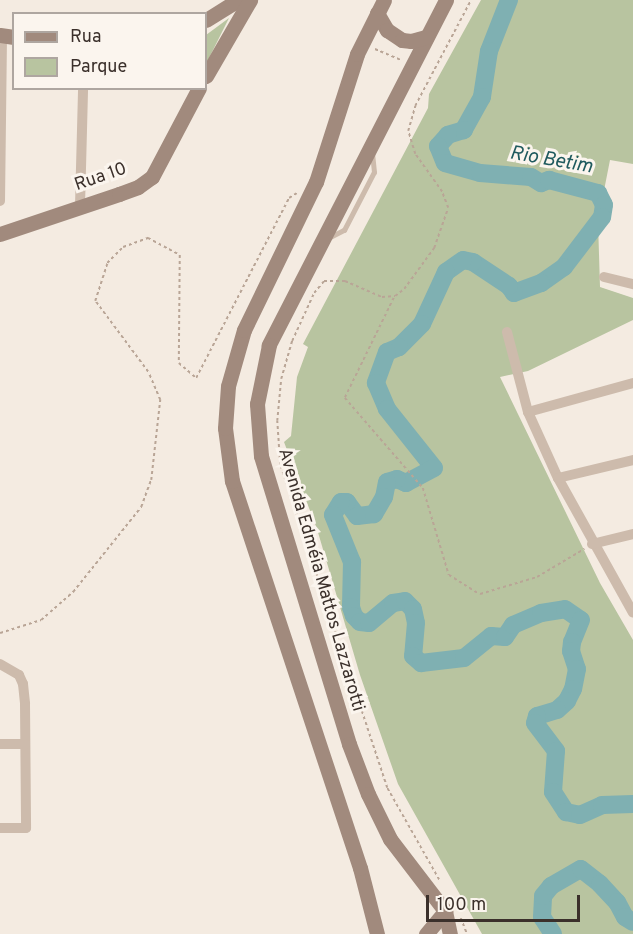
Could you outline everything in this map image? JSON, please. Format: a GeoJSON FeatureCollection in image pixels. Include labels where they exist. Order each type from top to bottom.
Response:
{"type":"FeatureCollection","features":[{"type":"Feature","properties":{"kind":"main road"},"geometry":{"type":"LineString","coordinates":[[207,74],[250,0]]}},
{"type":"Feature","properties":{"kind":"main road","name":"Avenida Edméia Mattos Lazzarotti"},"geometry":{"type":"LineString","coordinates":[[446,0],[411,64],[269,345],[257,404],[261,456],[349,744],[368,794],[390,838],[452,913],[450,934]]}},
{"type":"Feature","properties":{"kind":"main road"},"geometry":{"type":"LineString","coordinates":[[207,19],[233,1]]}},
{"type":"Feature","properties":{"kind":"main road"},"geometry":{"type":"LineString","coordinates":[[380,7],[387,30],[402,40],[411,41],[426,37]]}},
{"type":"Feature","properties":{"kind":"main road"},"geometry":{"type":"LineString","coordinates":[[377,934],[360,868],[232,481],[225,428],[228,386],[244,330],[315,182],[362,43],[380,7]]}},
{"type":"Feature","properties":{"kind":"main road","name":"Rua 10"},"geometry":{"type":"LineString","coordinates":[[0,234],[138,187],[152,177],[198,90]]}},
{"type":"Feature","properties":{"kind":"main road"},"geometry":{"type":"LineString","coordinates":[[426,934],[452,913]]}},
{"type":"Feature","properties":{"kind":"street"},"geometry":{"type":"LineString","coordinates":[[0,201],[5,36]]}},
{"type":"Feature","properties":{"kind":"street"},"geometry":{"type":"LineString","coordinates":[[80,206],[83,90]]}},
{"type":"Feature","properties":{"kind":"street"},"geometry":{"type":"LineString","coordinates":[[604,277],[633,284]]}},
{"type":"Feature","properties":{"kind":"street"},"geometry":{"type":"LineString","coordinates":[[507,332],[528,412],[558,478],[592,543],[633,613]]}},
{"type":"Feature","properties":{"kind":"street"},"geometry":{"type":"LineString","coordinates":[[528,412],[633,383]]}},
{"type":"Feature","properties":{"kind":"street"},"geometry":{"type":"LineString","coordinates":[[558,478],[633,460]]}},
{"type":"Feature","properties":{"kind":"street"},"geometry":{"type":"LineString","coordinates":[[592,543],[633,534]]}},
{"type":"Feature","properties":{"kind":"street"},"geometry":{"type":"LineString","coordinates":[[0,664],[19,675],[23,684],[26,828],[0,828]]}},
{"type":"Feature","properties":{"kind":"street"},"geometry":{"type":"LineString","coordinates":[[0,744],[25,744]]}},
{"type":"Feature","properties":{"kind":"path"},"geometry":{"type":"LineString","coordinates":[[471,0],[415,106],[408,131],[415,154],[442,192],[448,208],[444,225],[434,248],[404,289],[395,296],[345,398],[423,488],[449,575],[480,594],[537,577],[592,543]]}},
{"type":"Feature","properties":{"kind":"path"},"geometry":{"type":"LineString","coordinates":[[362,43],[411,64]]}},
{"type":"Feature","properties":{"kind":"path"},"geometry":{"type":"LineString","coordinates":[[0,633],[40,620],[74,592],[141,507],[150,480],[160,400],[148,372],[95,301],[107,263],[123,247],[148,238],[180,255],[179,363],[196,378],[289,198],[297,193]]}},
{"type":"Feature","properties":{"kind":"path"},"geometry":{"type":"LineString","coordinates":[[395,296],[382,297],[345,281],[324,281],[314,292],[292,341],[281,379],[277,421],[280,465],[387,788],[440,883]]}},
{"type":"Feature","properties":{"kind":"path"},"geometry":{"type":"LineString","coordinates":[[452,913],[467,934]]}},
{"type":"Feature","properties":{"kind":"green space"},"geometry":{"type":"Polygon","coordinates":[[[481,0],[633,0],[633,164],[610,160],[598,221],[600,287],[633,298],[633,320],[528,371],[500,377],[600,583],[633,640],[633,934],[482,934],[398,784],[360,675],[317,529],[284,442],[291,436],[297,377],[308,347],[303,344],[428,108],[429,94],[481,0]]]}},
{"type":"Feature","properties":{"kind":"green space"},"geometry":{"type":"Polygon","coordinates":[[[229,18],[207,62],[207,34],[229,18]]]}},
{"type":"Feature","properties":{"kind":"waterway","name":"Rio Betim"},"geometry":{"type":"LineString","coordinates":[[509,0],[489,51],[482,97],[464,130],[448,135],[438,146],[445,163],[480,173],[531,177],[541,183],[549,180],[598,193],[604,205],[602,217],[564,267],[541,283],[514,293],[509,286],[473,262],[463,260],[446,272],[422,324],[399,347],[387,352],[376,383],[387,409],[434,468],[406,483],[397,479],[387,482],[384,497],[374,514],[357,516],[347,502],[341,502],[333,515],[352,562],[351,607],[354,616],[360,622],[369,623],[393,603],[405,601],[413,609],[416,623],[413,656],[421,663],[464,658],[491,636],[505,637],[513,625],[541,613],[565,609],[581,620],[572,642],[571,651],[577,669],[573,689],[567,701],[557,710],[537,716],[535,723],[556,751],[553,792],[566,812],[580,815],[602,805],[633,804]]}},
{"type":"Feature","properties":{"kind":"waterway","name":"Rio Betim"},"geometry":{"type":"LineString","coordinates":[[553,934],[542,917],[543,896],[551,886],[581,869],[600,884],[617,902],[625,917],[633,922]]}}]}
